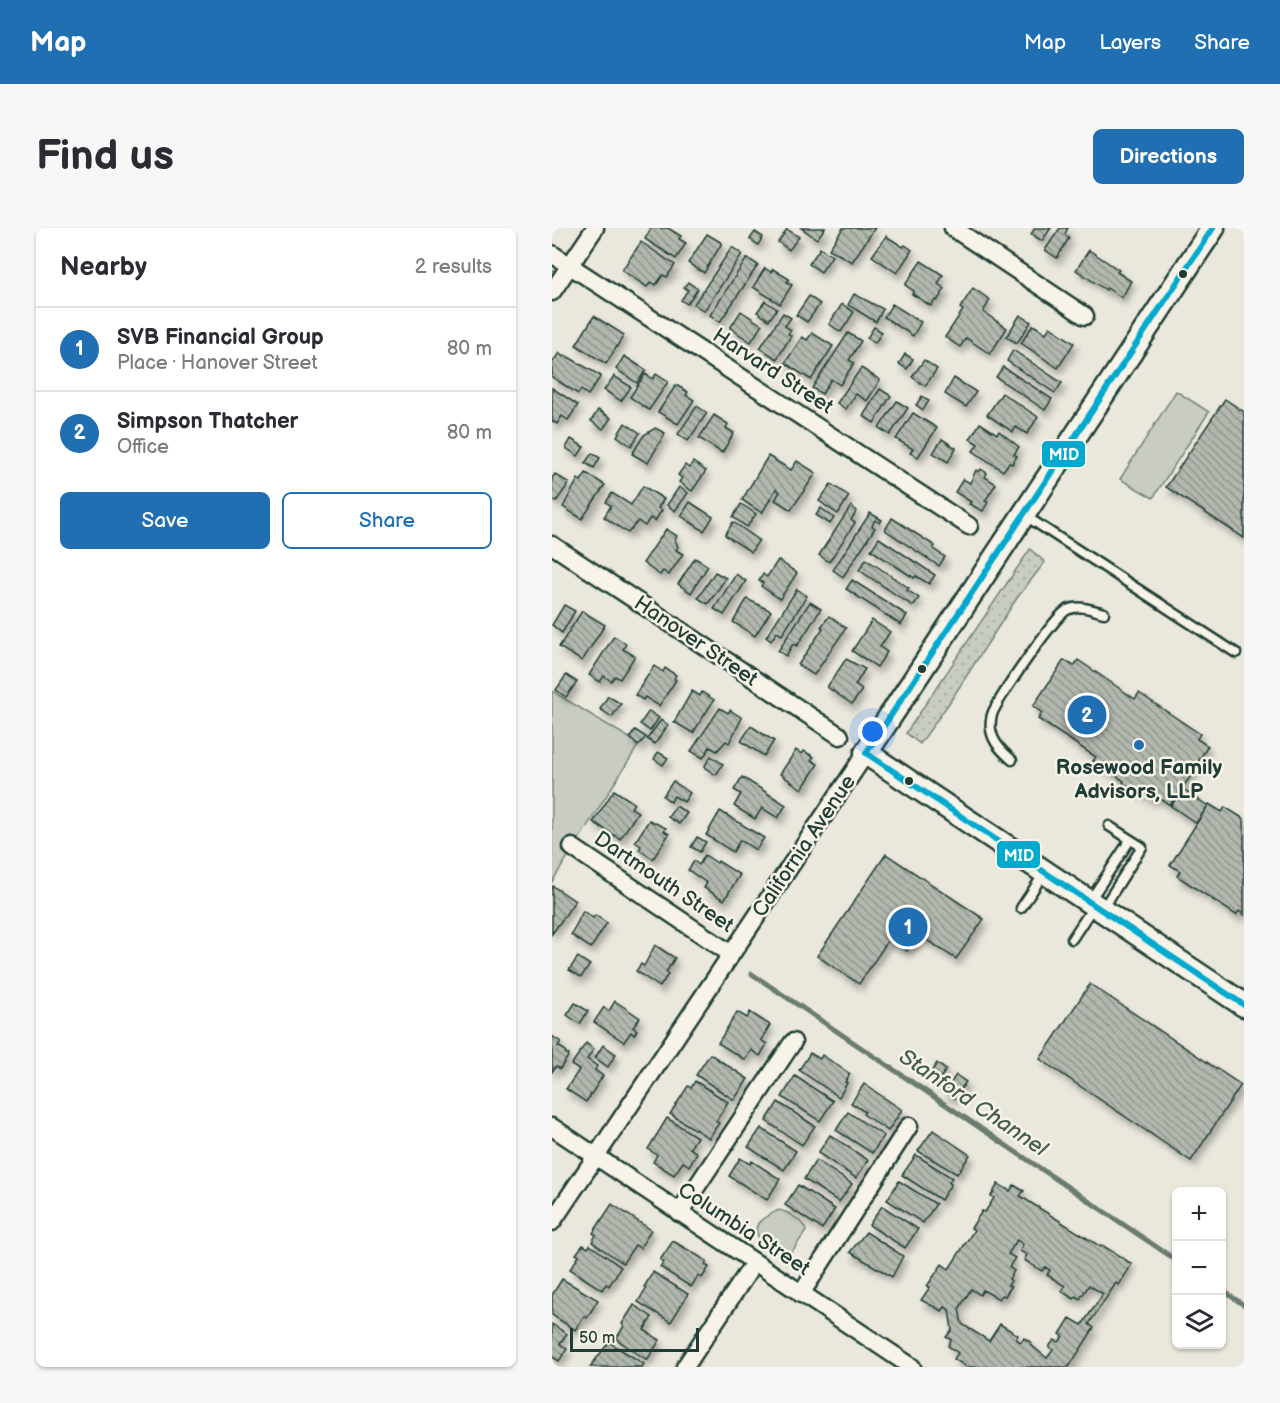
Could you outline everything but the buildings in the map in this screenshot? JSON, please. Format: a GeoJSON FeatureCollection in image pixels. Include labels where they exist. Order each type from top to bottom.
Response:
{"type":"FeatureCollection","features":[{"type":"Feature","properties":{"kind":"street"},"geometry":{"type":"LineString","coordinates":[[552,292],[595,228]]}},
{"type":"Feature","properties":{"kind":"street"},"geometry":{"type":"LineString","coordinates":[[953,228],[1085,315]]}},
{"type":"Feature","properties":{"kind":"street","name":"California Avenue"},"geometry":{"type":"LineString","coordinates":[[552,1222],[1213,228]]}},
{"type":"Feature","properties":{"kind":"street","name":"Harvard Street"},"geometry":{"type":"LineString","coordinates":[[552,255],[969,526]]}},
{"type":"Feature","properties":{"kind":"street","name":"Hanover Street"},"geometry":{"type":"LineString","coordinates":[[552,545],[840,736]]}},
{"type":"Feature","properties":{"kind":"street"},"geometry":{"type":"LineString","coordinates":[[866,753],[1244,1005]]}},
{"type":"Feature","properties":{"kind":"street","name":"Dartmouth Street"},"geometry":{"type":"LineString","coordinates":[[572,847],[731,954]]}},
{"type":"Feature","properties":{"kind":"street"},"geometry":{"type":"LineString","coordinates":[[679,1213],[793,1042]]}},
{"type":"Feature","properties":{"kind":"street"},"geometry":{"type":"LineString","coordinates":[[801,1294],[909,1126]]}},
{"type":"Feature","properties":{"kind":"street","name":"Columbia Street"},"geometry":{"type":"LineString","coordinates":[[552,1127],[912,1367]]}},
{"type":"Feature","properties":{"kind":"street"},"geometry":{"type":"LineString","coordinates":[[685,1367],[754,1263]]}},
{"type":"Feature","properties":{"kind":"lane"},"geometry":{"type":"LineString","coordinates":[[1024,515],[1236,653]]}},
{"type":"Feature","properties":{"kind":"lane"},"geometry":{"type":"LineString","coordinates":[[1012,760],[998,747],[991,730],[992,714],[1056,620],[1068,610],[1083,607],[1104,614]]}},
{"type":"Feature","properties":{"kind":"lane"},"geometry":{"type":"LineString","coordinates":[[1072,939],[1142,847],[1109,826]]}},
{"type":"Feature","properties":{"kind":"lane"},"geometry":{"type":"LineString","coordinates":[[1095,906],[1130,840]]}},
{"type":"Feature","properties":{"kind":"lane"},"geometry":{"type":"LineString","coordinates":[[1021,908],[1045,872]]}},
{"type":"Feature","properties":{"kind":"shaded area"},"geometry":{"type":"Polygon","coordinates":[[[1176,391],[1209,412],[1153,498],[1120,479],[1176,391]]]}},
{"type":"Feature","properties":{"kind":"shaded area"},"geometry":{"type":"Polygon","coordinates":[[[1030,549],[1045,562],[1017,598],[920,744],[906,733],[1030,549]]]}},
{"type":"Feature","properties":{"kind":"shaded area"},"geometry":{"type":"Polygon","coordinates":[[[552,691],[636,742],[638,746],[552,882],[552,691]]]}},
{"type":"Feature","properties":{"kind":"shaded area"},"geometry":{"type":"Polygon","coordinates":[[[779,1210],[795,1218],[805,1227],[806,1231],[793,1250],[787,1254],[758,1236],[756,1231],[761,1220],[779,1210]]]}},
{"type":"Feature","properties":{"kind":"waterway","name":"Stanford Channel"},"geometry":{"type":"LineString","coordinates":[[752,974],[1172,1257]]}},
{"type":"Feature","properties":{"kind":"waterway","name":"Stanford Channel"},"geometry":{"type":"LineString","coordinates":[[1226,1293],[1244,1305]]}},
{"type":"Feature","properties":{"kind":"transit line","name":"MID"},"geometry":{"type":"LineString","coordinates":[[1213,228],[866,753],[1244,1005]]}},
{"type":"Feature","properties":{"kind":"place","name":"Simpson Thatcher"},"geometry":{"type":"Point","coordinates":[1087,715]}},
{"type":"Feature","properties":{"kind":"place","name":"Rosewood Family Advisors, LLP"},"geometry":{"type":"Point","coordinates":[1139,745]}},
{"type":"Feature","properties":{"kind":"place","name":"SVB Financial Group"},"geometry":{"type":"Point","coordinates":[908,927]}}]}
